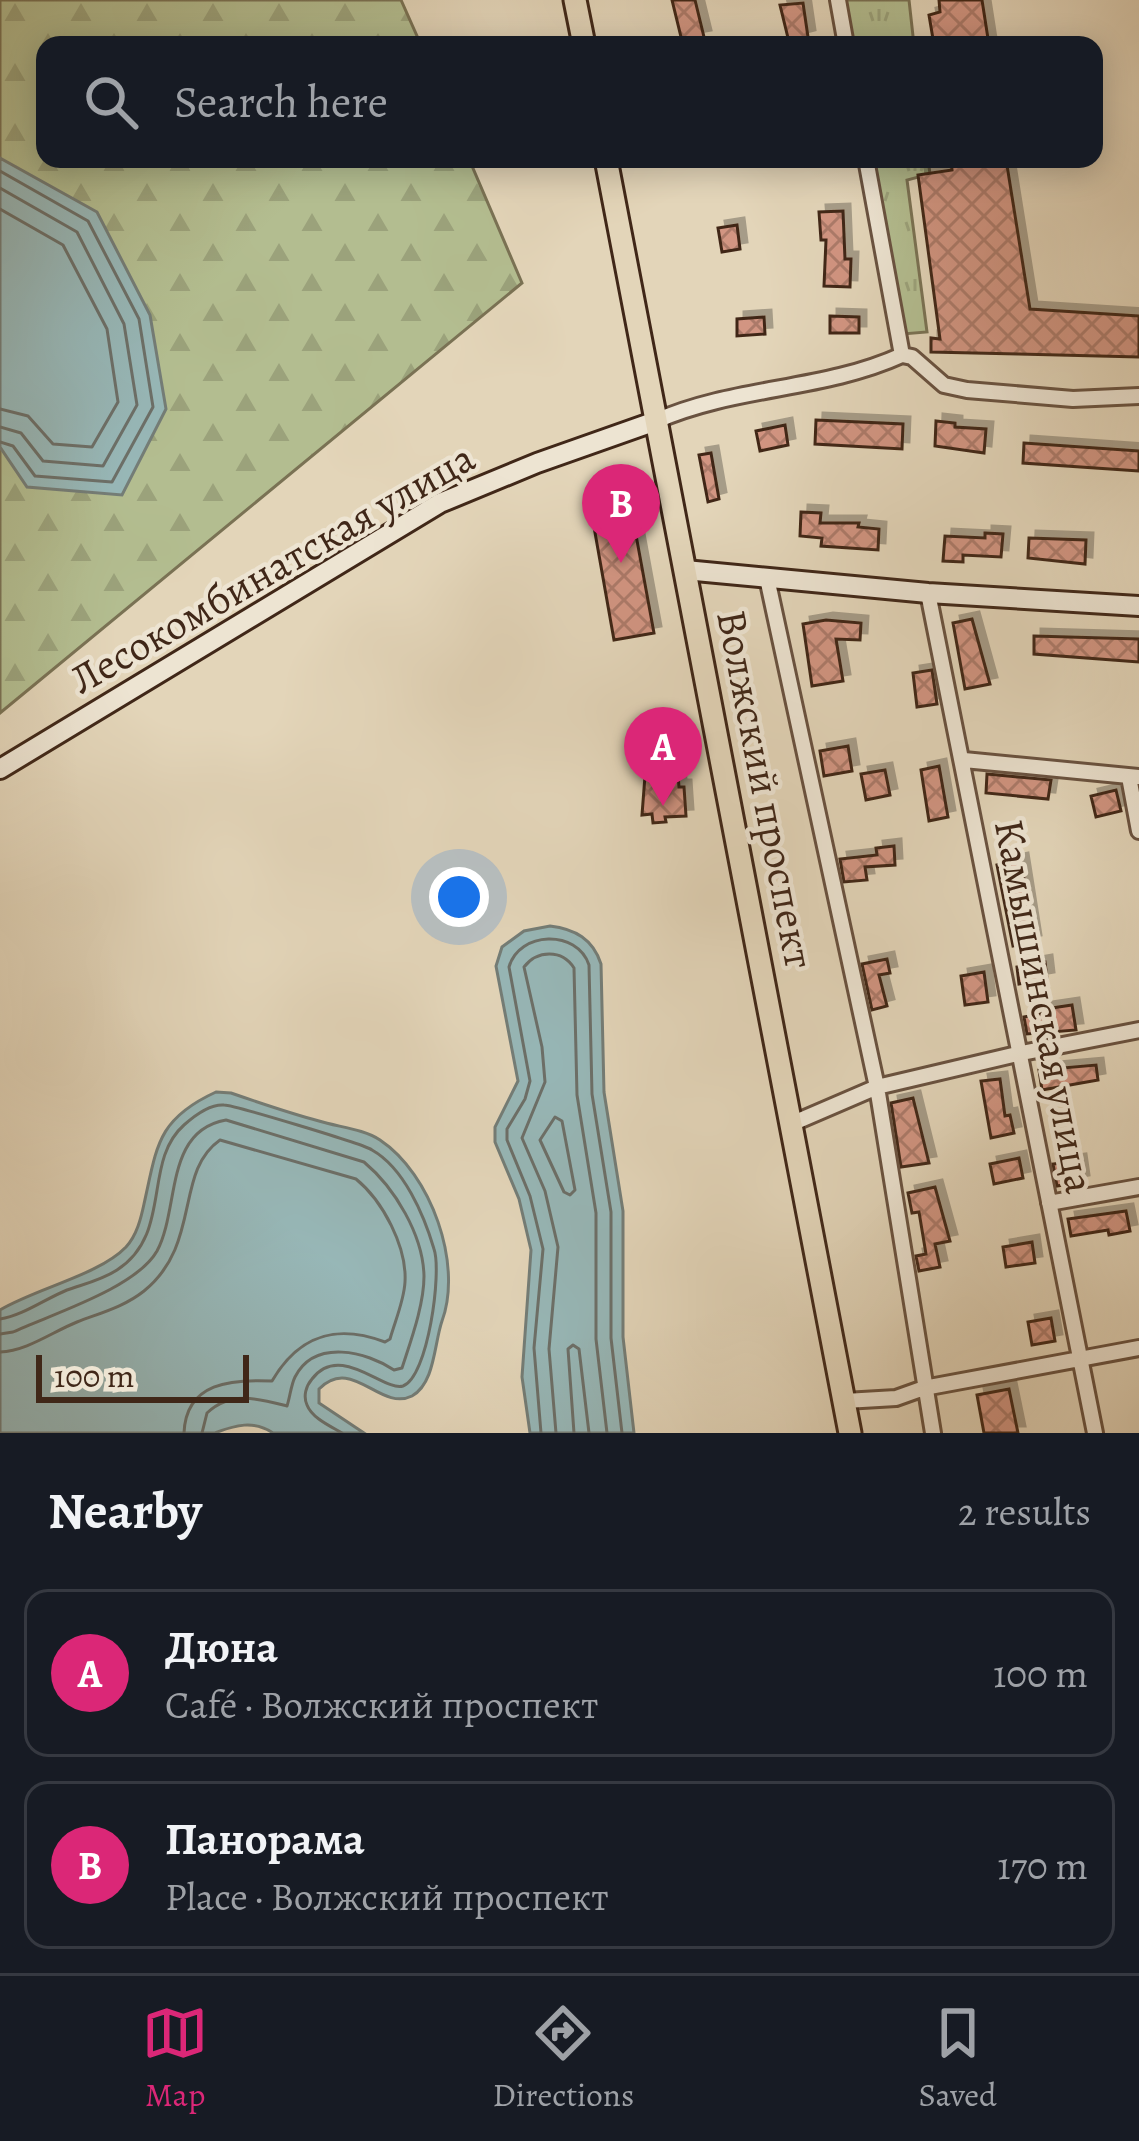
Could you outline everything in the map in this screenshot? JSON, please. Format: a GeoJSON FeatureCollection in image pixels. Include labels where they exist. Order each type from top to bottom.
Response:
{"type":"FeatureCollection","features":[{"type":"Feature","properties":{"kind":"main road"},"geometry":{"type":"LineString","coordinates":[[575,0],[582,36]]}},
{"type":"Feature","properties":{"kind":"main road","name":"Волжский проспект"},"geometry":{"type":"LineString","coordinates":[[608,168],[850,1433]]}},
{"type":"Feature","properties":{"kind":"street"},"geometry":{"type":"LineString","coordinates":[[838,0],[844,36]]}},
{"type":"Feature","properties":{"kind":"street"},"geometry":{"type":"LineString","coordinates":[[868,168],[902,355]]}},
{"type":"Feature","properties":{"kind":"street"},"geometry":{"type":"LineString","coordinates":[[656,422],[695,404],[820,381],[902,355],[913,357],[944,385],[968,390],[1073,399],[1139,396]]}},
{"type":"Feature","properties":{"kind":"street","name":"Лесокомбинатская улица"},"geometry":{"type":"LineString","coordinates":[[0,769],[440,503],[656,422]]}},
{"type":"Feature","properties":{"kind":"street"},"geometry":{"type":"LineString","coordinates":[[685,570],[1139,606]]}},
{"type":"Feature","properties":{"kind":"street"},"geometry":{"type":"LineString","coordinates":[[766,578],[877,1087],[933,1433]]}},
{"type":"Feature","properties":{"kind":"street","name":"Камышинская улица"},"geometry":{"type":"LineString","coordinates":[[928,592],[1095,1433]]}},
{"type":"Feature","properties":{"kind":"street"},"geometry":{"type":"LineString","coordinates":[[964,760],[1134,777],[1139,831]]}},
{"type":"Feature","properties":{"kind":"street"},"geometry":{"type":"LineString","coordinates":[[791,1124],[877,1087],[1139,1030]]}},
{"type":"Feature","properties":{"kind":"street"},"geometry":{"type":"LineString","coordinates":[[1049,1203],[1139,1187]]}},
{"type":"Feature","properties":{"kind":"street"},"geometry":{"type":"LineString","coordinates":[[845,1400],[896,1398],[925,1388],[1139,1348]]}},
{"type":"Feature","properties":{"kind":"green space"},"geometry":{"type":"Polygon","coordinates":[[[0,0],[401,0],[417,36],[36,36],[36,168],[473,168],[522,283],[0,713],[0,0]]]}},
{"type":"Feature","properties":{"kind":"green space"},"geometry":{"type":"Polygon","coordinates":[[[834,0],[909,0],[913,36],[841,36],[834,0]]]}},
{"type":"Feature","properties":{"kind":"green space"},"geometry":{"type":"Polygon","coordinates":[[[869,168],[929,168],[930,174],[907,180],[927,332],[903,334],[869,168]]]}},
{"type":"Feature","properties":{"kind":"water"},"geometry":{"type":"Polygon","coordinates":[[[0,158],[97,212],[150,315],[166,409],[122,495],[27,487],[0,447],[0,158]]]}},
{"type":"Feature","properties":{"kind":"water"},"geometry":{"type":"Polygon","coordinates":[[[550,926],[582,937],[601,964],[604,1092],[623,1211],[623,1337],[634,1433],[530,1433],[522,1377],[531,1250],[519,1199],[495,1142],[495,1127],[518,1081],[496,966],[502,947],[524,931],[550,926]]]}},
{"type":"Feature","properties":{"kind":"water"},"geometry":{"type":"Polygon","coordinates":[[[216,1092],[366,1133],[398,1155],[414,1175],[438,1222],[448,1273],[433,1362],[420,1390],[400,1399],[343,1378],[319,1389],[319,1403],[364,1433],[273,1433],[244,1425],[215,1433],[0,1433],[0,1310],[100,1266],[126,1247],[140,1221],[163,1136],[182,1113],[216,1092]]]}},
{"type":"Feature","properties":{"kind":"building"},"geometry":{"type":"Polygon","coordinates":[[[672,0],[695,0],[704,36],[681,36],[672,0]]]}},
{"type":"Feature","properties":{"kind":"building"},"geometry":{"type":"Polygon","coordinates":[[[939,0],[982,0],[988,36],[932,36],[929,15],[940,12],[939,0]]]}},
{"type":"Feature","properties":{"kind":"building"},"geometry":{"type":"Polygon","coordinates":[[[803,3],[808,36],[788,36],[780,5],[803,3]]]}},
{"type":"Feature","properties":{"kind":"building"},"geometry":{"type":"Polygon","coordinates":[[[1007,168],[1030,309],[1139,316],[1139,357],[931,352],[931,338],[940,339],[918,175],[1007,168]]]}},
{"type":"Feature","properties":{"kind":"building"},"geometry":{"type":"Polygon","coordinates":[[[843,211],[850,287],[824,286],[826,240],[821,240],[819,212],[843,211]]]}},
{"type":"Feature","properties":{"kind":"building"},"geometry":{"type":"Polygon","coordinates":[[[737,225],[740,249],[722,252],[718,228],[737,225]]]}},
{"type":"Feature","properties":{"kind":"building"},"geometry":{"type":"Polygon","coordinates":[[[830,316],[859,317],[859,333],[830,333],[830,316]]]}},
{"type":"Feature","properties":{"kind":"building"},"geometry":{"type":"Polygon","coordinates":[[[764,317],[765,334],[737,336],[737,319],[764,317]]]}},
{"type":"Feature","properties":{"kind":"building"},"geometry":{"type":"Polygon","coordinates":[[[816,420],[903,424],[902,449],[815,444],[816,420]]]}},
{"type":"Feature","properties":{"kind":"building"},"geometry":{"type":"Polygon","coordinates":[[[936,421],[986,429],[984,453],[935,446],[936,421]]]}},
{"type":"Feature","properties":{"kind":"building"},"geometry":{"type":"Polygon","coordinates":[[[785,425],[788,445],[760,451],[756,431],[785,425]]]}},
{"type":"Feature","properties":{"kind":"building"},"geometry":{"type":"Polygon","coordinates":[[[1024,443],[1139,451],[1139,471],[1023,463],[1024,443]]]}},
{"type":"Feature","properties":{"kind":"building"},"geometry":{"type":"Polygon","coordinates":[[[711,453],[719,499],[708,502],[699,455],[711,453]]]}},
{"type":"Feature","properties":{"kind":"building"},"geometry":{"type":"Polygon","coordinates":[[[627,486],[654,633],[614,640],[588,493],[627,486]]]}},
{"type":"Feature","properties":{"kind":"building"},"geometry":{"type":"Polygon","coordinates":[[[801,512],[821,513],[820,523],[859,523],[858,527],[879,529],[878,550],[821,546],[822,538],[800,536],[801,512]]]}},
{"type":"Feature","properties":{"kind":"building"},"geometry":{"type":"Polygon","coordinates":[[[985,533],[1003,534],[1001,557],[963,555],[963,562],[943,561],[945,536],[985,538],[985,533]]]}},
{"type":"Feature","properties":{"kind":"building"},"geometry":{"type":"Polygon","coordinates":[[[1029,538],[1086,540],[1085,564],[1028,558],[1029,538]]]}},
{"type":"Feature","properties":{"kind":"building"},"geometry":{"type":"Polygon","coordinates":[[[972,619],[990,684],[965,689],[953,623],[972,619]]]}},
{"type":"Feature","properties":{"kind":"building"},"geometry":{"type":"Polygon","coordinates":[[[826,620],[861,623],[860,640],[836,639],[843,681],[812,686],[803,624],[826,620]]]}},
{"type":"Feature","properties":{"kind":"building"},"geometry":{"type":"Polygon","coordinates":[[[1034,636],[1139,639],[1139,662],[1034,654],[1034,636]]]}},
{"type":"Feature","properties":{"kind":"building"},"geometry":{"type":"Polygon","coordinates":[[[932,670],[937,704],[917,707],[913,673],[932,670]]]}},
{"type":"Feature","properties":{"kind":"building"},"geometry":{"type":"Polygon","coordinates":[[[848,746],[852,771],[824,776],[820,751],[848,746]]]}},
{"type":"Feature","properties":{"kind":"building"},"geometry":{"type":"Polygon","coordinates":[[[939,766],[948,817],[929,821],[921,770],[939,766]]]}},
{"type":"Feature","properties":{"kind":"building"},"geometry":{"type":"Polygon","coordinates":[[[885,770],[890,795],[866,800],[861,774],[885,770]]]}},
{"type":"Feature","properties":{"kind":"building"},"geometry":{"type":"Polygon","coordinates":[[[678,774],[686,816],[653,823],[652,814],[642,815],[645,776],[678,774]]]}},
{"type":"Feature","properties":{"kind":"building"},"geometry":{"type":"Polygon","coordinates":[[[987,774],[1051,780],[1048,799],[986,793],[987,774]]]}},
{"type":"Feature","properties":{"kind":"building"},"geometry":{"type":"Polygon","coordinates":[[[1116,790],[1121,811],[1096,817],[1091,796],[1116,790]]]}},
{"type":"Feature","properties":{"kind":"building"},"geometry":{"type":"Polygon","coordinates":[[[894,846],[895,865],[865,867],[867,880],[844,882],[840,859],[877,855],[876,848],[894,846]]]}},
{"type":"Feature","properties":{"kind":"building"},"geometry":{"type":"Polygon","coordinates":[[[1021,860],[1034,942],[1013,946],[997,865],[1021,860]]]}},
{"type":"Feature","properties":{"kind":"building"},"geometry":{"type":"Polygon","coordinates":[[[887,959],[890,973],[879,975],[887,1006],[872,1010],[862,964],[887,959]]]}},
{"type":"Feature","properties":{"kind":"building"},"geometry":{"type":"Polygon","coordinates":[[[1045,962],[1047,979],[1019,984],[1017,967],[1045,962]]]}},
{"type":"Feature","properties":{"kind":"building"},"geometry":{"type":"Polygon","coordinates":[[[984,972],[988,1002],[965,1005],[961,976],[984,972]]]}},
{"type":"Feature","properties":{"kind":"building"},"geometry":{"type":"Polygon","coordinates":[[[1072,1005],[1076,1030],[1027,1034],[1024,1017],[1072,1005]]]}},
{"type":"Feature","properties":{"kind":"building"},"geometry":{"type":"Polygon","coordinates":[[[1096,1065],[1098,1080],[1042,1090],[1039,1070],[1096,1065]]]}},
{"type":"Feature","properties":{"kind":"building"},"geometry":{"type":"Polygon","coordinates":[[[1000,1079],[1005,1116],[1010,1115],[1014,1133],[991,1138],[981,1081],[1000,1079]]]}},
{"type":"Feature","properties":{"kind":"building"},"geometry":{"type":"Polygon","coordinates":[[[913,1098],[929,1163],[901,1167],[891,1103],[913,1098]]]}},
{"type":"Feature","properties":{"kind":"building"},"geometry":{"type":"Polygon","coordinates":[[[1019,1158],[1023,1178],[994,1184],[990,1164],[1019,1158]]]}},
{"type":"Feature","properties":{"kind":"building"},"geometry":{"type":"Polygon","coordinates":[[[1079,1161],[1082,1182],[1057,1186],[1053,1164],[1079,1161]]]}},
{"type":"Feature","properties":{"kind":"building"},"geometry":{"type":"Polygon","coordinates":[[[935,1187],[950,1241],[935,1244],[940,1267],[919,1271],[916,1256],[926,1254],[919,1212],[912,1213],[908,1193],[935,1187]]]}},
{"type":"Feature","properties":{"kind":"building"},"geometry":{"type":"Polygon","coordinates":[[[1126,1211],[1130,1231],[1071,1236],[1068,1219],[1126,1211]]]}},
{"type":"Feature","properties":{"kind":"building"},"geometry":{"type":"Polygon","coordinates":[[[1032,1242],[1035,1263],[1006,1267],[1003,1247],[1032,1242]]]}},
{"type":"Feature","properties":{"kind":"building"},"geometry":{"type":"Polygon","coordinates":[[[1051,1318],[1055,1341],[1032,1345],[1028,1322],[1051,1318]]]}},
{"type":"Feature","properties":{"kind":"building"},"geometry":{"type":"Polygon","coordinates":[[[1009,1389],[1018,1433],[984,1433],[977,1395],[1009,1389]]]}},
{"type":"Feature","properties":{"kind":"place","name":"Панорама"},"geometry":{"type":"Point","coordinates":[621,563]}},
{"type":"Feature","properties":{"kind":"place","name":"Дюна"},"geometry":{"type":"Point","coordinates":[663,806]}}]}
